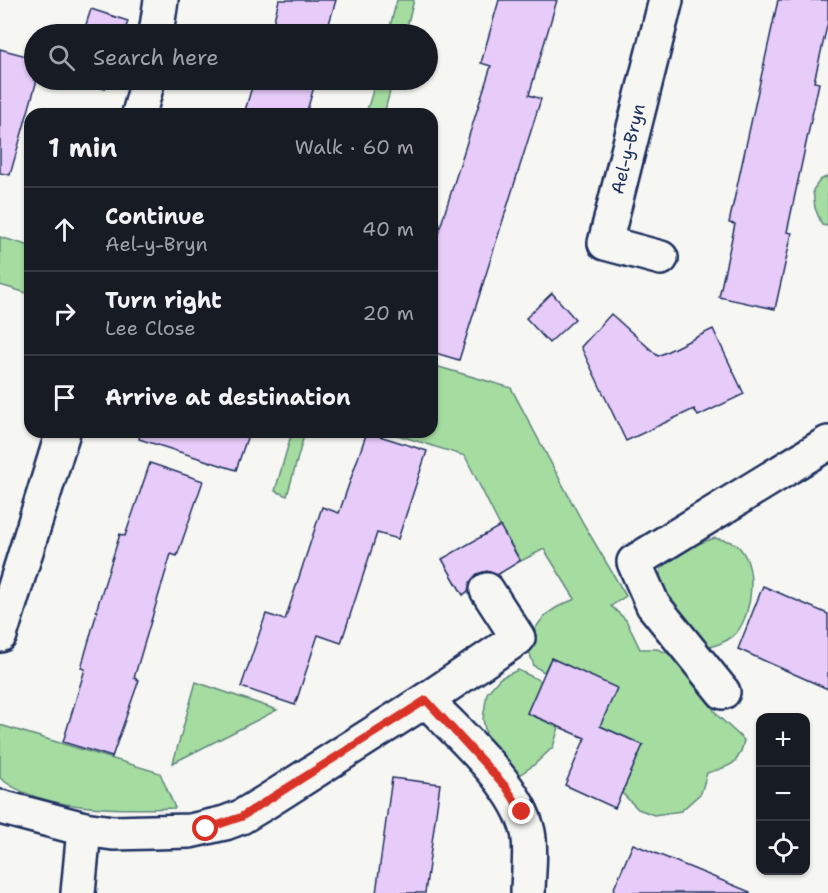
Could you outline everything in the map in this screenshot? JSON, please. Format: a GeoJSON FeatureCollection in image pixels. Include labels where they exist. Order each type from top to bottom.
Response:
{"type":"FeatureCollection","features":[{"type":"Feature","properties":{"kind":"street"},"geometry":{"type":"LineString","coordinates":[[157,24],[161,0]]}},
{"type":"Feature","properties":{"kind":"street","name":"Ael-y-Bryn"},"geometry":{"type":"LineString","coordinates":[[661,258],[605,243],[666,0]]}},
{"type":"Feature","properties":{"kind":"street"},"geometry":{"type":"LineString","coordinates":[[141,108],[145,90]]}},
{"type":"Feature","properties":{"kind":"street"},"geometry":{"type":"LineString","coordinates":[[0,635],[61,438]]}},
{"type":"Feature","properties":{"kind":"street"},"geometry":{"type":"LineString","coordinates":[[723,692],[653,605],[634,562],[828,442]]}},
{"type":"Feature","properties":{"kind":"street"},"geometry":{"type":"LineString","coordinates":[[0,807],[84,829],[141,833],[206,829],[241,817],[426,700],[518,638],[487,590]]}},
{"type":"Feature","properties":{"kind":"street"},"geometry":{"type":"LineString","coordinates":[[426,700],[506,787],[522,812],[528,835],[528,893]]}},
{"type":"Feature","properties":{"kind":"street"},"geometry":{"type":"LineString","coordinates":[[78,893],[84,829]]}},
{"type":"Feature","properties":{"kind":"green space"},"geometry":{"type":"Polygon","coordinates":[[[397,0],[414,0],[408,24],[391,24],[397,0]]]}},
{"type":"Feature","properties":{"kind":"green space"},"geometry":{"type":"Polygon","coordinates":[[[373,90],[390,90],[386,108],[368,108],[373,90]]]}},
{"type":"Feature","properties":{"kind":"green space"},"geometry":{"type":"Polygon","coordinates":[[[828,176],[828,226],[822,225],[815,208],[813,190],[820,180],[828,176]]]}},
{"type":"Feature","properties":{"kind":"green space"},"geometry":{"type":"Polygon","coordinates":[[[0,237],[24,244],[24,292],[0,285],[0,237]]]}},
{"type":"Feature","properties":{"kind":"green space"},"geometry":{"type":"Polygon","coordinates":[[[438,367],[511,388],[583,523],[626,596],[611,606],[626,620],[640,649],[657,649],[676,656],[718,716],[744,740],[736,760],[732,764],[707,773],[701,793],[681,811],[654,815],[638,809],[622,793],[643,745],[600,726],[616,688],[551,658],[544,672],[534,666],[527,645],[540,621],[557,607],[575,599],[544,549],[521,561],[500,526],[465,456],[407,438],[438,438],[438,367]]]}},
{"type":"Feature","properties":{"kind":"green space"},"geometry":{"type":"Polygon","coordinates":[[[290,438],[303,438],[287,496],[275,491],[290,438]]]}},
{"type":"Feature","properties":{"kind":"green space"},"geometry":{"type":"Polygon","coordinates":[[[715,538],[737,545],[744,554],[748,564],[751,588],[747,612],[732,637],[711,647],[682,654],[656,603],[661,569],[686,548],[715,538]]]}},
{"type":"Feature","properties":{"kind":"green space"},"geometry":{"type":"Polygon","coordinates":[[[518,670],[541,681],[527,713],[559,727],[553,747],[534,765],[516,777],[490,755],[483,719],[487,693],[500,678],[518,670]]]}},
{"type":"Feature","properties":{"kind":"green space"},"geometry":{"type":"Polygon","coordinates":[[[196,682],[277,710],[173,763],[196,682]]]}},
{"type":"Feature","properties":{"kind":"green space"},"geometry":{"type":"Polygon","coordinates":[[[0,725],[160,773],[175,808],[132,809],[84,806],[60,803],[17,789],[0,778],[0,725]]]}},
{"type":"Feature","properties":{"kind":"building"},"geometry":{"type":"Polygon","coordinates":[[[279,0],[336,0],[329,24],[273,24],[279,0]]]}},
{"type":"Feature","properties":{"kind":"building"},"geometry":{"type":"Polygon","coordinates":[[[499,0],[557,0],[529,95],[541,99],[459,360],[438,354],[438,234],[491,66],[481,63],[499,0]]]}},
{"type":"Feature","properties":{"kind":"building"},"geometry":{"type":"Polygon","coordinates":[[[778,0],[828,0],[828,22],[814,82],[819,83],[787,232],[792,233],[775,309],[719,297],[735,224],[729,223],[778,0]]]}},
{"type":"Feature","properties":{"kind":"building"},"geometry":{"type":"Polygon","coordinates":[[[91,9],[128,21],[127,24],[86,24],[91,9]]]}},
{"type":"Feature","properties":{"kind":"building"},"geometry":{"type":"Polygon","coordinates":[[[0,49],[24,55],[24,90],[34,90],[29,108],[24,108],[24,126],[10,175],[0,173],[0,49]]]}},
{"type":"Feature","properties":{"kind":"building"},"geometry":{"type":"Polygon","coordinates":[[[251,90],[313,90],[308,108],[246,108],[251,90]]]}},
{"type":"Feature","properties":{"kind":"building"},"geometry":{"type":"Polygon","coordinates":[[[552,293],[575,319],[549,343],[526,318],[552,293]]]}},
{"type":"Feature","properties":{"kind":"building"},"geometry":{"type":"Polygon","coordinates":[[[611,314],[658,356],[713,329],[744,394],[698,416],[694,409],[626,441],[581,347],[611,314]]]}},
{"type":"Feature","properties":{"kind":"building"},"geometry":{"type":"Polygon","coordinates":[[[139,438],[247,438],[236,470],[139,438]]]}},
{"type":"Feature","properties":{"kind":"building"},"geometry":{"type":"Polygon","coordinates":[[[365,438],[386,438],[427,451],[398,539],[377,533],[341,643],[318,635],[295,705],[241,687],[266,614],[285,620],[322,507],[339,513],[365,438]]]}},
{"type":"Feature","properties":{"kind":"building"},"geometry":{"type":"Polygon","coordinates":[[[150,463],[203,481],[177,556],[171,554],[134,678],[139,680],[112,757],[63,742],[85,669],[81,668],[96,611],[120,534],[125,536],[150,463]]]}},
{"type":"Feature","properties":{"kind":"building"},"geometry":{"type":"Polygon","coordinates":[[[500,526],[520,561],[497,575],[487,571],[477,574],[470,582],[468,591],[463,595],[442,559],[500,526]]]}},
{"type":"Feature","properties":{"kind":"building"},"geometry":{"type":"Polygon","coordinates":[[[763,586],[828,614],[828,689],[738,649],[763,586]]]}},
{"type":"Feature","properties":{"kind":"building"},"geometry":{"type":"Polygon","coordinates":[[[551,658],[617,688],[600,726],[643,745],[615,808],[565,785],[585,738],[527,713],[551,658]]]}},
{"type":"Feature","properties":{"kind":"building"},"geometry":{"type":"Polygon","coordinates":[[[392,778],[440,784],[425,893],[376,893],[392,778]]]}},
{"type":"Feature","properties":{"kind":"building"},"geometry":{"type":"Polygon","coordinates":[[[633,844],[750,892],[750,893],[612,893],[633,844]]]}},
{"type":"Feature","properties":{"kind":"route"},"geometry":{"type":"LineString","coordinates":[[206,829],[241,817],[426,700],[488,765],[522,812]]}}]}
